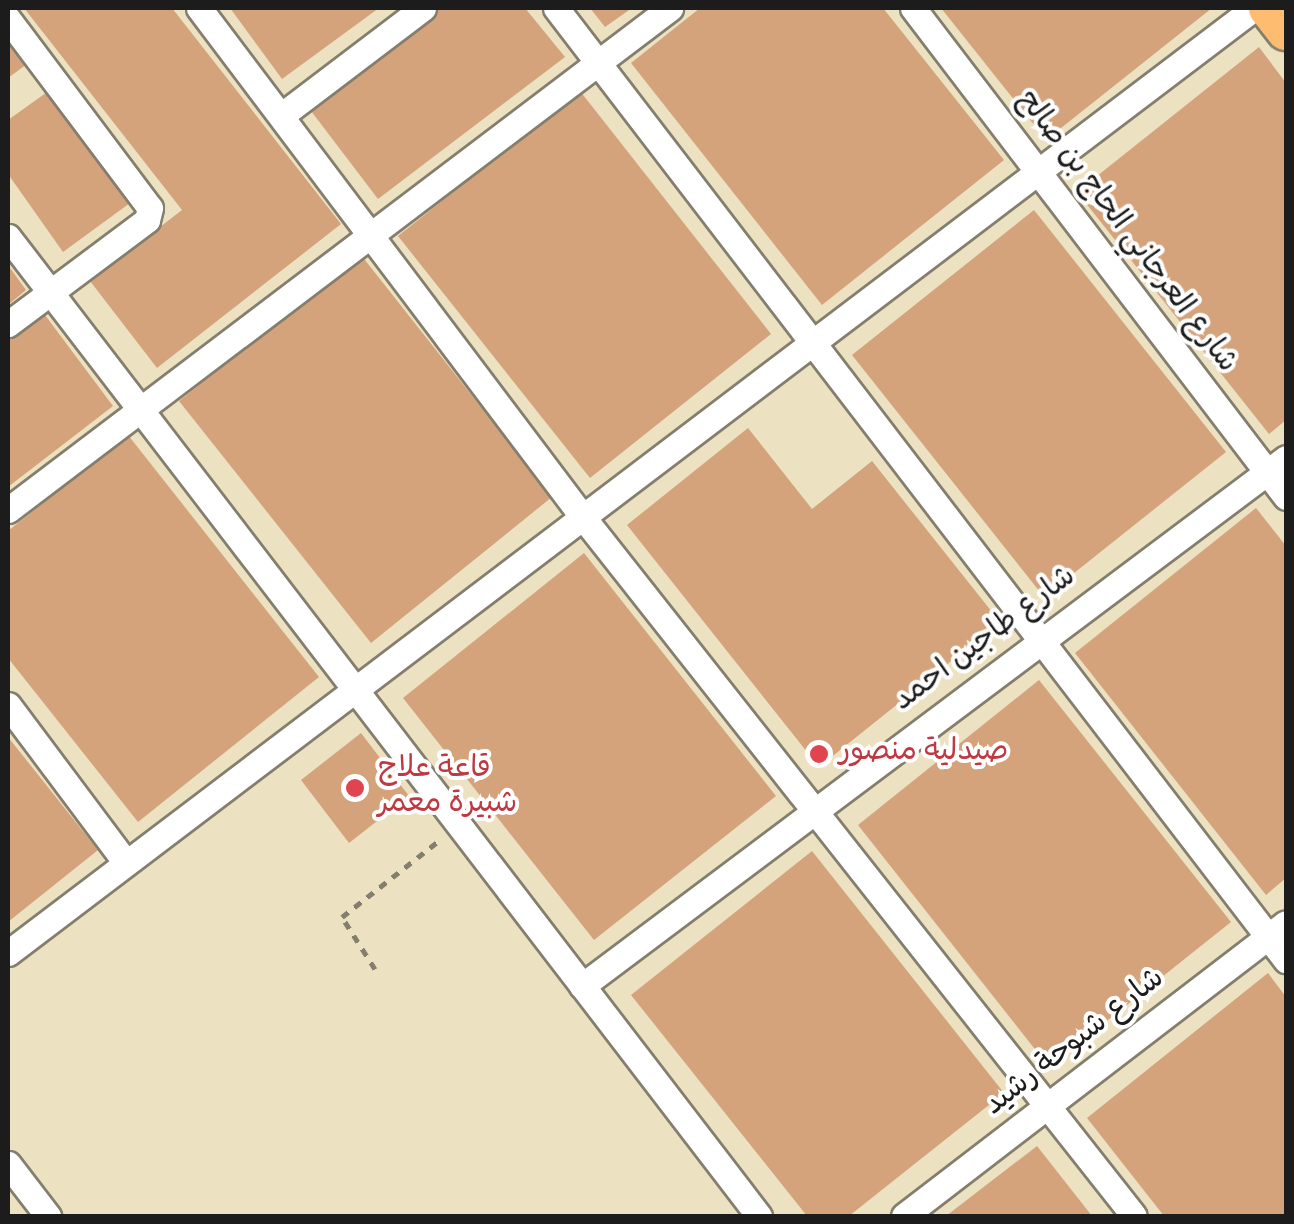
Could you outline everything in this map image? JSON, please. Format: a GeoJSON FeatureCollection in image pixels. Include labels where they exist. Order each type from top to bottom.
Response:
{"type":"FeatureCollection","features":[{"type":"Feature","properties":{"kind":"main road"},"geometry":{"type":"LineString","coordinates":[[1269,8],[1286,30]]}},
{"type":"Feature","properties":{"kind":"street"},"geometry":{"type":"LineString","coordinates":[[199,8],[373,233],[582,516],[818,808],[1134,1216]]}},
{"type":"Feature","properties":{"kind":"street"},"geometry":{"type":"LineString","coordinates":[[282,114],[423,8]]}},
{"type":"Feature","properties":{"kind":"street"},"geometry":{"type":"LineString","coordinates":[[556,8],[808,344],[1278,930],[1286,960]]}},
{"type":"Feature","properties":{"kind":"street"},"geometry":{"type":"LineString","coordinates":[[8,510],[670,8]]}},
{"type":"Feature","properties":{"kind":"street","name":"شارع العرجاني الحاج بن صالح"},"geometry":{"type":"LineString","coordinates":[[912,8],[1040,174],[1277,465],[1286,497]]}},
{"type":"Feature","properties":{"kind":"street"},"geometry":{"type":"LineString","coordinates":[[8,953],[1254,8]]}},
{"type":"Feature","properties":{"kind":"street"},"geometry":{"type":"LineString","coordinates":[[8,19],[150,208],[147,220],[8,324]]}},
{"type":"Feature","properties":{"kind":"street"},"geometry":{"type":"LineString","coordinates":[[8,237],[759,1216]]}},
{"type":"Feature","properties":{"kind":"street","name":"شارع طاجين احمد"},"geometry":{"type":"LineString","coordinates":[[582,986],[1277,465]]}},
{"type":"Feature","properties":{"kind":"street"},"geometry":{"type":"LineString","coordinates":[[8,704],[126,863]]}},
{"type":"Feature","properties":{"kind":"street","name":"شارع شبوحة رشيد"},"geometry":{"type":"LineString","coordinates":[[904,1216],[1278,930]]}},
{"type":"Feature","properties":{"kind":"street"},"geometry":{"type":"LineString","coordinates":[[8,1164],[48,1216]]}},
{"type":"Feature","properties":{"kind":"path"},"geometry":{"type":"LineString","coordinates":[[375,969],[342,917],[459,825]]}},
{"type":"Feature","properties":{"kind":"building"},"geometry":{"type":"Polygon","coordinates":[[[24,8],[172,8],[341,224],[157,368],[90,281],[182,210],[24,8]]]}},
{"type":"Feature","properties":{"kind":"building"},"geometry":{"type":"Polygon","coordinates":[[[230,8],[379,8],[282,79],[230,8]]]}},
{"type":"Feature","properties":{"kind":"building"},"geometry":{"type":"Polygon","coordinates":[[[440,8],[525,8],[565,57],[378,199],[308,107],[440,8]]]}},
{"type":"Feature","properties":{"kind":"building"},"geometry":{"type":"Polygon","coordinates":[[[590,8],[632,8],[605,27],[590,8]]]}},
{"type":"Feature","properties":{"kind":"building"},"geometry":{"type":"Polygon","coordinates":[[[700,8],[883,8],[1004,160],[822,305],[631,63],[700,8]]]}},
{"type":"Feature","properties":{"kind":"building"},"geometry":{"type":"Polygon","coordinates":[[[941,8],[1212,8],[1046,140],[941,8]]]}},
{"type":"Feature","properties":{"kind":"building"},"geometry":{"type":"Polygon","coordinates":[[[8,38],[27,64],[8,78],[8,38]]]}},
{"type":"Feature","properties":{"kind":"building"},"geometry":{"type":"Polygon","coordinates":[[[1259,47],[1286,83],[1286,420],[1269,434],[1077,192],[1259,47]]]}},
{"type":"Feature","properties":{"kind":"building"},"geometry":{"type":"Polygon","coordinates":[[[50,90],[130,203],[63,252],[8,174],[8,120],[50,90]]]}},
{"type":"Feature","properties":{"kind":"building"},"geometry":{"type":"Polygon","coordinates":[[[580,91],[771,334],[590,478],[398,236],[580,91]]]}},
{"type":"Feature","properties":{"kind":"building"},"geometry":{"type":"Polygon","coordinates":[[[1034,210],[1226,452],[1044,597],[852,355],[1034,210]]]}},
{"type":"Feature","properties":{"kind":"building"},"geometry":{"type":"Polygon","coordinates":[[[361,255],[552,497],[371,643],[179,401],[361,255]]]}},
{"type":"Feature","properties":{"kind":"building"},"geometry":{"type":"Polygon","coordinates":[[[8,265],[26,290],[8,305],[8,265]]]}},
{"type":"Feature","properties":{"kind":"building"},"geometry":{"type":"Polygon","coordinates":[[[42,311],[113,406],[8,487],[8,337],[42,311]]]}},
{"type":"Feature","properties":{"kind":"building"},"geometry":{"type":"Polygon","coordinates":[[[748,428],[812,509],[872,461],[1000,622],[819,767],[627,525],[748,428]]]}},
{"type":"Feature","properties":{"kind":"building"},"geometry":{"type":"Polygon","coordinates":[[[128,435],[319,677],[138,822],[8,658],[8,531],[128,435]]]}},
{"type":"Feature","properties":{"kind":"building"},"geometry":{"type":"Polygon","coordinates":[[[1256,508],[1286,546],[1286,878],[1266,895],[1075,653],[1256,508]]]}},
{"type":"Feature","properties":{"kind":"building"},"geometry":{"type":"Polygon","coordinates":[[[584,553],[776,796],[594,940],[403,698],[584,553]]]}},
{"type":"Feature","properties":{"kind":"building"},"geometry":{"type":"Polygon","coordinates":[[[1039,680],[1231,922],[1049,1067],[858,825],[1039,680]]]}},
{"type":"Feature","properties":{"kind":"building","name":"قاعة علاج شبيرة معمر"},"geometry":{"type":"Polygon","coordinates":[[[361,733],[409,796],[349,843],[301,780],[361,733]]]}},
{"type":"Feature","properties":{"kind":"building"},"geometry":{"type":"Polygon","coordinates":[[[8,737],[98,850],[8,922],[8,737]]]}},
{"type":"Feature","properties":{"kind":"building"},"geometry":{"type":"Polygon","coordinates":[[[812,851],[1004,1093],[849,1216],[807,1216],[631,995],[812,851]]]}},
{"type":"Feature","properties":{"kind":"building"},"geometry":{"type":"Polygon","coordinates":[[[1268,973],[1286,997],[1286,1216],[1164,1216],[1087,1118],[1268,973]]]}},
{"type":"Feature","properties":{"kind":"building"},"geometry":{"type":"Polygon","coordinates":[[[1037,1146],[1092,1216],[946,1216],[1037,1146]]]}},
{"type":"Feature","properties":{"kind":"place","name":"صيدلية منصور"},"geometry":{"type":"Point","coordinates":[819,754]}},
{"type":"Feature","properties":{"kind":"place","name":"قاعة علاج شبيرة معمر"},"geometry":{"type":"Point","coordinates":[355,788]}}]}
